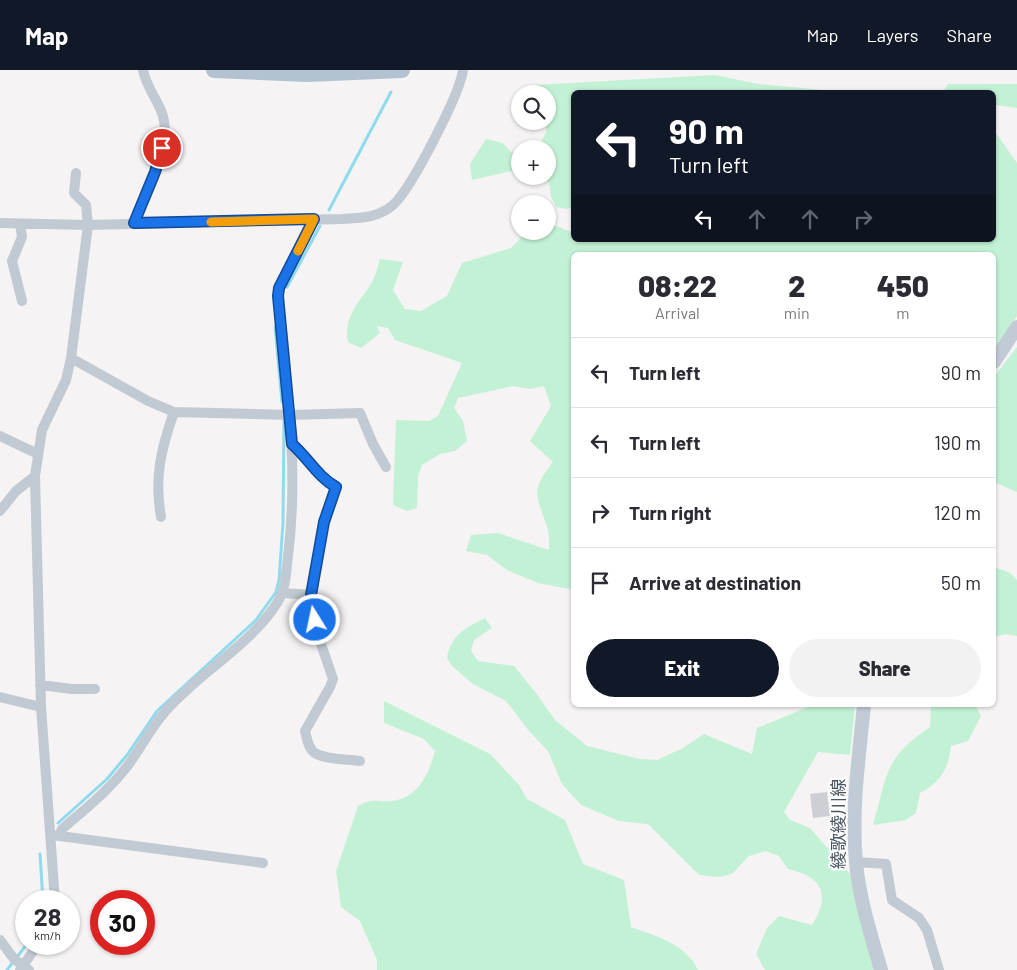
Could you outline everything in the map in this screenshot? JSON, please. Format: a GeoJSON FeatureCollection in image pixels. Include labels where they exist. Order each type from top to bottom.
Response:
{"type":"FeatureCollection","features":[{"type":"Feature","properties":{"kind":"main road"},"geometry":{"type":"LineString","coordinates":[[214,70],[315,74],[402,70]]}},
{"type":"Feature","properties":{"kind":"main road"},"geometry":{"type":"LineString","coordinates":[[996,359],[1017,327]]}},
{"type":"Feature","properties":{"kind":"main road","name":"綾歌綾川線"},"geometry":{"type":"LineString","coordinates":[[864,707],[855,794],[856,862],[866,914],[881,970]]}},
{"type":"Feature","properties":{"kind":"street"},"geometry":{"type":"LineString","coordinates":[[134,223],[155,172],[165,134],[162,116],[145,79],[143,70]]}},
{"type":"Feature","properties":{"kind":"street"},"geometry":{"type":"LineString","coordinates":[[0,223],[88,226],[134,223],[367,218],[394,204],[445,118],[462,82],[463,70]]}},
{"type":"Feature","properties":{"kind":"street"},"geometry":{"type":"LineString","coordinates":[[55,890],[55,835],[48,818],[41,707],[35,476],[42,430],[66,380],[71,358],[88,226],[86,205],[74,193],[76,172]]}},
{"type":"Feature","properties":{"kind":"street"},"geometry":{"type":"LineString","coordinates":[[55,835],[102,795],[126,769],[163,713],[207,671],[258,627],[284,593],[291,533],[292,444],[278,296],[279,288],[314,219]]}},
{"type":"Feature","properties":{"kind":"street"},"geometry":{"type":"LineString","coordinates":[[20,224],[22,237],[12,261],[22,301]]}},
{"type":"Feature","properties":{"kind":"street"},"geometry":{"type":"LineString","coordinates":[[71,358],[148,401],[174,412],[290,415],[360,413],[373,444],[386,467]]}},
{"type":"Feature","properties":{"kind":"street"},"geometry":{"type":"LineString","coordinates":[[161,517],[157,494],[161,449],[174,412]]}},
{"type":"Feature","properties":{"kind":"street"},"geometry":{"type":"LineString","coordinates":[[0,436],[38,454]]}},
{"type":"Feature","properties":{"kind":"street"},"geometry":{"type":"LineString","coordinates":[[292,444],[306,457],[322,479],[336,487],[324,522],[311,595],[320,641],[332,679],[330,687],[305,731],[309,746],[315,753],[360,760]]}},
{"type":"Feature","properties":{"kind":"street"},"geometry":{"type":"LineString","coordinates":[[0,511],[16,491],[35,476]]}},
{"type":"Feature","properties":{"kind":"street"},"geometry":{"type":"LineString","coordinates":[[284,593],[311,595]]}},
{"type":"Feature","properties":{"kind":"street"},"geometry":{"type":"LineString","coordinates":[[40,685],[72,689],[95,689]]}},
{"type":"Feature","properties":{"kind":"street"},"geometry":{"type":"LineString","coordinates":[[0,696],[41,707]]}},
{"type":"Feature","properties":{"kind":"street"},"geometry":{"type":"LineString","coordinates":[[55,835],[264,863]]}},
{"type":"Feature","properties":{"kind":"street"},"geometry":{"type":"LineString","coordinates":[[856,862],[886,864],[892,900],[919,918],[927,930],[939,970]]}},
{"type":"Feature","properties":{"kind":"street"},"geometry":{"type":"LineString","coordinates":[[0,940],[20,965],[29,955]]}},
{"type":"Feature","properties":{"kind":"green space"},"geometry":{"type":"Polygon","coordinates":[[[715,75],[758,84],[822,90],[571,90],[571,208],[567,209],[556,207],[556,195],[551,195],[549,185],[556,185],[556,140],[542,140],[546,130],[556,130],[556,85],[534,85],[715,75]]]}},
{"type":"Feature","properties":{"kind":"green space"},"geometry":{"type":"Polygon","coordinates":[[[948,84],[1017,84],[1017,108],[996,106],[996,90],[944,90],[948,84]]]}},
{"type":"Feature","properties":{"kind":"green space"},"geometry":{"type":"Polygon","coordinates":[[[996,133],[1017,163],[1017,316],[996,348],[996,252],[571,252],[571,589],[538,583],[507,570],[487,555],[466,551],[471,535],[498,533],[549,550],[549,533],[537,494],[545,472],[553,462],[530,441],[551,406],[544,386],[529,389],[513,386],[458,398],[454,408],[463,421],[467,441],[455,451],[440,454],[422,465],[418,476],[417,508],[407,511],[393,505],[396,420],[429,421],[438,416],[462,363],[395,340],[388,328],[377,326],[380,333],[361,348],[348,342],[347,333],[350,317],[373,279],[380,259],[403,262],[393,290],[405,309],[421,311],[447,296],[462,263],[511,248],[519,240],[556,240],[556,226],[571,232],[571,242],[996,242],[996,133]]]}},
{"type":"Feature","properties":{"kind":"green space"},"geometry":{"type":"Polygon","coordinates":[[[486,139],[503,143],[511,152],[511,171],[472,180],[470,164],[486,139]]]}},
{"type":"Feature","properties":{"kind":"green space"},"geometry":{"type":"Polygon","coordinates":[[[1017,347],[1017,492],[996,483],[996,374],[1017,347]]]}},
{"type":"Feature","properties":{"kind":"green space"},"geometry":{"type":"Polygon","coordinates":[[[996,568],[1010,573],[1017,580],[1017,636],[1006,634],[996,636],[996,568]]]}},
{"type":"Feature","properties":{"kind":"green space"},"geometry":{"type":"Polygon","coordinates":[[[485,618],[492,628],[474,640],[471,651],[478,661],[514,666],[555,720],[587,746],[639,759],[657,760],[683,748],[704,734],[752,754],[757,728],[808,707],[855,707],[850,755],[818,752],[784,812],[790,820],[810,828],[850,874],[875,970],[765,970],[756,954],[767,928],[779,916],[812,925],[818,914],[822,896],[816,882],[800,872],[788,869],[779,856],[766,851],[749,856],[732,874],[718,877],[699,875],[648,824],[619,821],[581,805],[562,784],[548,751],[529,731],[506,701],[473,684],[452,666],[447,658],[452,643],[460,633],[485,618]]]}},
{"type":"Feature","properties":{"kind":"green space"},"geometry":{"type":"Polygon","coordinates":[[[384,701],[490,754],[519,785],[527,799],[565,820],[583,864],[624,880],[631,927],[678,947],[693,961],[698,970],[377,970],[377,960],[360,921],[341,907],[336,871],[358,806],[372,801],[401,799],[416,790],[430,768],[435,751],[424,739],[384,723],[384,701]]]}},
{"type":"Feature","properties":{"kind":"green space"},"geometry":{"type":"Polygon","coordinates":[[[931,707],[976,707],[981,716],[968,741],[951,746],[946,768],[933,785],[920,793],[916,813],[906,820],[873,825],[889,769],[903,749],[930,727],[931,707]]]}},
{"type":"Feature","properties":{"kind":"building"},"geometry":{"type":"Polygon","coordinates":[[[827,792],[830,816],[813,818],[810,794],[827,792]]]}},
{"type":"Feature","properties":{"kind":"waterway"},"geometry":{"type":"LineString","coordinates":[[329,210],[391,92]]}},
{"type":"Feature","properties":{"kind":"waterway"},"geometry":{"type":"LineString","coordinates":[[287,287],[320,226]]}},
{"type":"Feature","properties":{"kind":"waterway"},"geometry":{"type":"LineString","coordinates":[[275,327],[282,402]]}},
{"type":"Feature","properties":{"kind":"waterway"},"geometry":{"type":"LineString","coordinates":[[58,823],[107,779],[127,755],[157,711],[256,620],[276,592],[279,580],[283,523],[284,420]]}},
{"type":"Feature","properties":{"kind":"waterway"},"geometry":{"type":"LineString","coordinates":[[40,854],[42,890]]}},
{"type":"Feature","properties":{"kind":"waterway"},"geometry":{"type":"LineString","coordinates":[[7,970],[19,955]]}},
{"type":"Feature","properties":{"kind":"slow traffic"},"geometry":{"type":"LineString","coordinates":[[211,222],[314,219],[298,251]]}},
{"type":"Feature","properties":{"kind":"route"},"geometry":{"type":"LineString","coordinates":[[162,148],[155,172],[134,223],[314,219],[279,288],[278,296],[292,444],[306,457],[322,479],[336,487],[324,522],[311,595],[315,620]]}}]}
